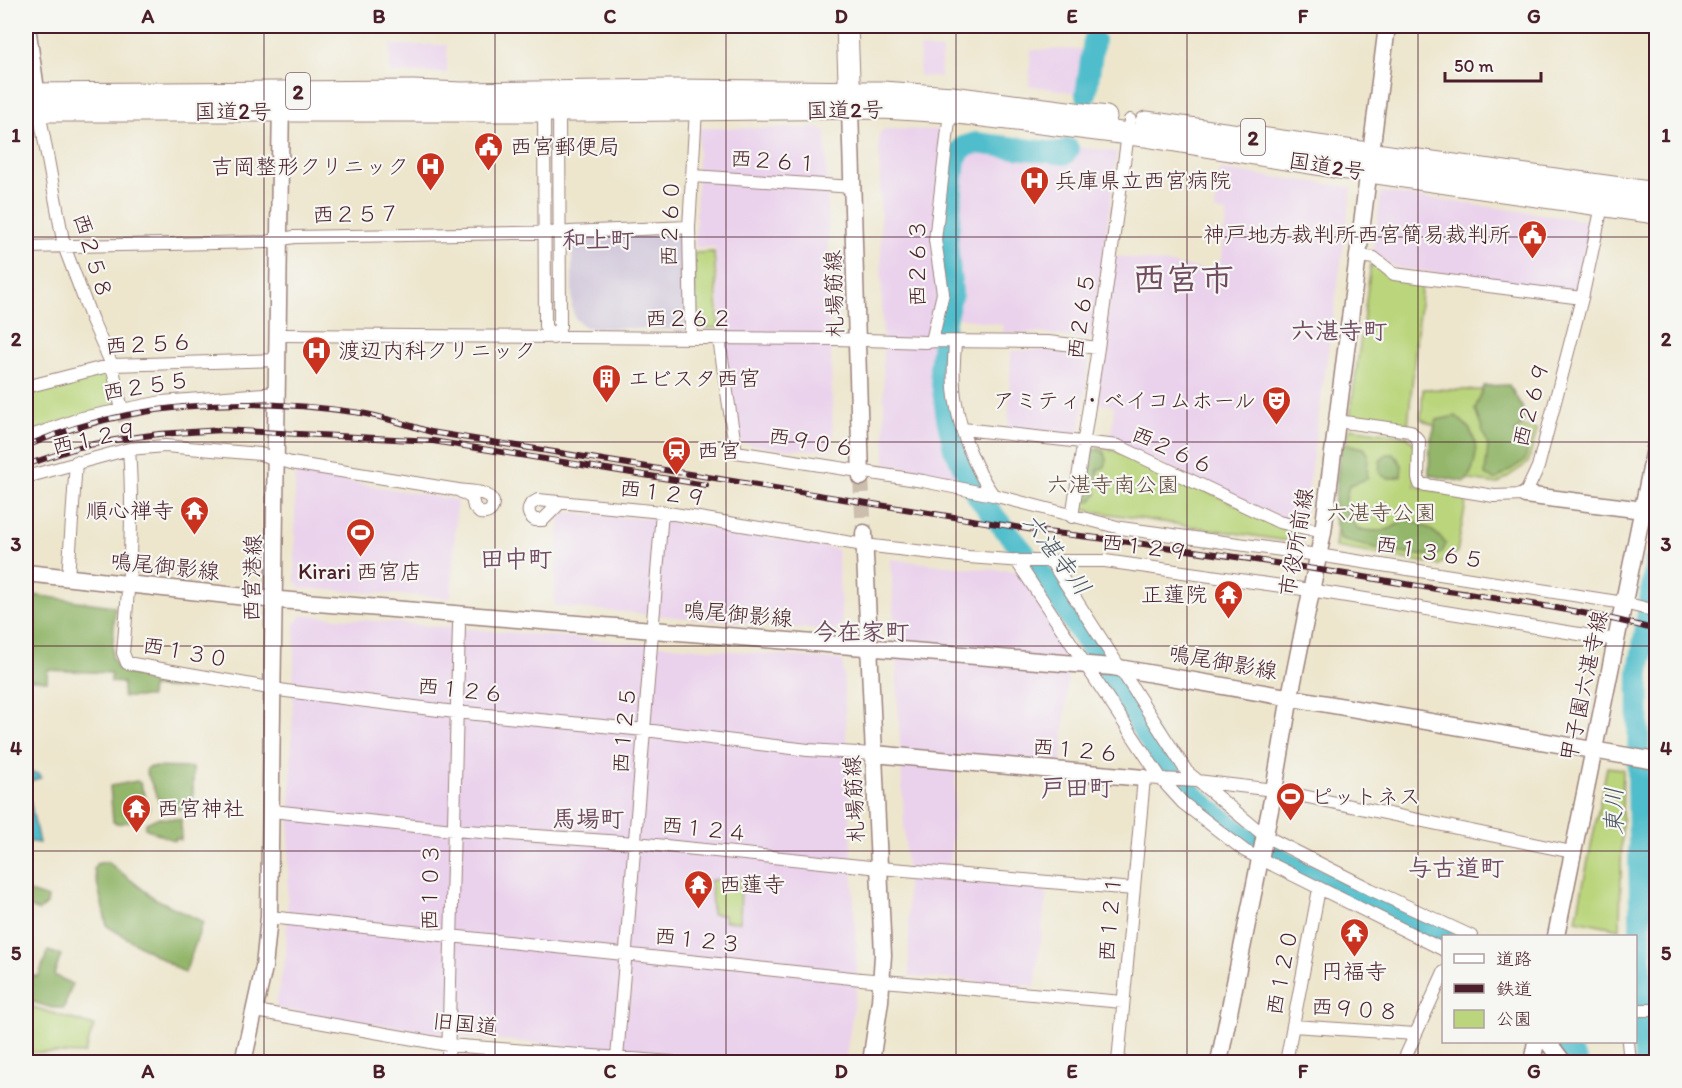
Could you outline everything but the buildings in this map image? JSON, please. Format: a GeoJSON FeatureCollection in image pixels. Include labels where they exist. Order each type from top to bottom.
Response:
{"type":"FeatureCollection","features":[{"type":"Feature","properties":{"kind":"highway"},"geometry":{"type":"LineString","coordinates":[[847,26],[850,101]]}},
{"type":"Feature","properties":{"kind":"highway","name":"国道2号"},"geometry":{"type":"LineString","coordinates":[[552,101],[696,110],[850,101],[882,92],[952,97],[1129,127],[1370,163],[1602,206],[1656,213]]}},
{"type":"Feature","properties":{"kind":"highway","name":"国道2号"},"geometry":{"type":"LineString","coordinates":[[32,102],[850,101],[882,108],[1129,127]]}},
{"type":"Feature","properties":{"kind":"highway","name":"国道2号"},"geometry":{"type":"LineString","coordinates":[[1370,163],[1656,193]]}},
{"type":"Feature","properties":{"kind":"street"},"geometry":{"type":"LineString","coordinates":[[27,26],[32,102]]}},
{"type":"Feature","properties":{"kind":"street","name":"市役所前線"},"geometry":{"type":"LineString","coordinates":[[1219,1062],[1323,532],[1387,26]]}},
{"type":"Feature","properties":{"kind":"street"},"geometry":{"type":"LineString","coordinates":[[552,101],[560,232],[560,326],[553,338],[545,326],[545,232],[552,101]]}},
{"type":"Feature","properties":{"kind":"street","name":"札場筋線"},"geometry":{"type":"LineString","coordinates":[[850,101],[861,474]]}},
{"type":"Feature","properties":{"kind":"street","name":"西２５８"},"geometry":{"type":"LineString","coordinates":[[32,102],[64,246],[112,365],[122,410]]}},
{"type":"Feature","properties":{"kind":"street","name":"西宮港線"},"geometry":{"type":"LineString","coordinates":[[243,1062],[264,967],[269,917],[281,102]]}},
{"type":"Feature","properties":{"kind":"street","name":"西２６０"},"geometry":{"type":"LineString","coordinates":[[691,338],[689,227],[696,110]]}},
{"type":"Feature","properties":{"kind":"street","name":"西２６３"},"geometry":{"type":"LineString","coordinates":[[950,112],[935,240],[943,294],[943,341],[953,374],[956,403],[963,429],[974,462],[990,494]]}},
{"type":"Feature","properties":{"kind":"street","name":"西２６５"},"geometry":{"type":"LineString","coordinates":[[1072,517],[1129,127]]}},
{"type":"Feature","properties":{"kind":"street","name":"西２６１"},"geometry":{"type":"LineString","coordinates":[[693,176],[853,187]]}},
{"type":"Feature","properties":{"kind":"street","name":"西２６９"},"geometry":{"type":"LineString","coordinates":[[1525,495],[1538,467],[1582,297],[1602,206]]}},
{"type":"Feature","properties":{"kind":"street","name":"西２５７"},"geometry":{"type":"LineString","coordinates":[[26,247],[266,242],[294,237],[689,227]]}},
{"type":"Feature","properties":{"kind":"street"},"geometry":{"type":"LineString","coordinates":[[1359,256],[1374,258],[1394,274],[1582,297]]}},
{"type":"Feature","properties":{"kind":"street","name":"西２６２"},"geometry":{"type":"LineString","coordinates":[[279,335],[1048,342],[1098,348]]}},
{"type":"Feature","properties":{"kind":"street","name":"西９０６"},"geometry":{"type":"LineString","coordinates":[[720,339],[736,452],[861,474],[962,488],[1072,517]]}},
{"type":"Feature","properties":{"kind":"street","name":"西２５６"},"geometry":{"type":"LineString","coordinates":[[26,387],[112,365],[278,360]]}},
{"type":"Feature","properties":{"kind":"street","name":"西２５５"},"geometry":{"type":"LineString","coordinates":[[26,438],[81,418],[162,402],[276,393]]}},
{"type":"Feature","properties":{"kind":"street"},"geometry":{"type":"LineString","coordinates":[[1337,421],[1410,431],[1419,441],[1418,478],[1420,484],[1494,496],[1525,495],[1643,510]]}},
{"type":"Feature","properties":{"kind":"street","name":"西２６６"},"geometry":{"type":"LineString","coordinates":[[963,429],[1118,446],[1279,522],[1323,532]]}},
{"type":"Feature","properties":{"kind":"street","name":"甲子園六湛寺線"},"geometry":{"type":"LineString","coordinates":[[1556,935],[1616,640],[1632,605],[1643,510],[1656,444]]}},
{"type":"Feature","properties":{"kind":"street","name":"西１２９"},"geometry":{"type":"LineString","coordinates":[[26,477],[129,449],[165,446],[260,454],[291,463],[458,490]]}},
{"type":"Feature","properties":{"kind":"street","name":"西１３０"},"geometry":{"type":"LineString","coordinates":[[129,449],[132,497],[129,584],[123,653],[128,663],[273,689]]}},
{"type":"Feature","properties":{"kind":"street"},"geometry":{"type":"LineString","coordinates":[[68,578],[76,462]]}},
{"type":"Feature","properties":{"kind":"street","name":"西１２９"},"geometry":{"type":"LineString","coordinates":[[560,503],[662,512],[864,539],[968,557],[1105,561],[1310,590],[1616,640]]}},
{"type":"Feature","properties":{"kind":"street","name":"西１２５"},"geometry":{"type":"LineString","coordinates":[[617,1058],[662,512]]}},
{"type":"Feature","properties":{"kind":"street","name":"西１３６５"},"geometry":{"type":"LineString","coordinates":[[1072,517],[1120,528],[1318,555],[1632,605],[1656,611]]}},
{"type":"Feature","properties":{"kind":"street","name":"札場筋線"},"geometry":{"type":"LineString","coordinates":[[864,539],[880,868],[882,981],[871,1062]]}},
{"type":"Feature","properties":{"kind":"street"},"geometry":{"type":"LineString","coordinates":[[1020,560],[1182,803],[1207,823],[1260,858],[1442,950]]}},
{"type":"Feature","properties":{"kind":"street"},"geometry":{"type":"LineString","coordinates":[[1046,561],[1194,781],[1264,838],[1464,935]]}},
{"type":"Feature","properties":{"kind":"street","name":"鳴尾御影線"},"geometry":{"type":"LineString","coordinates":[[26,573],[274,600],[1116,667],[1654,761]]}},
{"type":"Feature","properties":{"kind":"street","name":"西１０３"},"geometry":{"type":"LineString","coordinates":[[448,1062],[455,712],[459,625]]}},
{"type":"Feature","properties":{"kind":"street","name":"西１２６"},"geometry":{"type":"LineString","coordinates":[[273,689],[455,712],[645,730],[808,750],[1194,781],[1274,790],[1572,852]]}},
{"type":"Feature","properties":{"kind":"street","name":"西１２１"},"geometry":{"type":"LineString","coordinates":[[1118,1062],[1144,778]]}},
{"type":"Feature","properties":{"kind":"street","name":"西１２４"},"geometry":{"type":"LineString","coordinates":[[272,811],[453,830],[636,843],[880,868],[1134,889]]}},
{"type":"Feature","properties":{"kind":"street","name":"西１２０"},"geometry":{"type":"LineString","coordinates":[[1286,1062],[1319,889]]}},
{"type":"Feature","properties":{"kind":"street","name":"西１２３"},"geometry":{"type":"LineString","coordinates":[[269,917],[882,981],[1123,1002]]}},
{"type":"Feature","properties":{"kind":"street"},"geometry":{"type":"LineString","coordinates":[[1403,1062],[1442,974]]}},
{"type":"Feature","properties":{"kind":"street"},"geometry":{"type":"LineString","coordinates":[[1637,1010],[1655,1010]]}},
{"type":"Feature","properties":{"kind":"street","name":"旧国道"},"geometry":{"type":"LineString","coordinates":[[256,1011],[448,1045],[672,1062]]}},
{"type":"Feature","properties":{"kind":"street","name":"西９０８"},"geometry":{"type":"LineString","coordinates":[[1293,1026],[1415,1034]]}},
{"type":"Feature","properties":{"kind":"street"},"geometry":{"type":"LineString","coordinates":[[1532,1062],[1536,1043]]}},
{"type":"Feature","properties":{"kind":"street"},"geometry":{"type":"LineString","coordinates":[[1549,1043],[1563,1062]]}},
{"type":"Feature","properties":{"kind":"street"},"geometry":{"type":"LineString","coordinates":[[1628,1043],[1630,1062]]}},
{"type":"Feature","properties":{"kind":"shaded area"},"geometry":{"type":"Polygon","coordinates":[[[390,45],[447,45],[447,73],[390,73],[390,45]]]}},
{"type":"Feature","properties":{"kind":"shaded area"},"geometry":{"type":"Polygon","coordinates":[[[920,48],[942,50],[940,77],[919,76],[920,48]]]}},
{"type":"Feature","properties":{"kind":"shaded area"},"geometry":{"type":"Polygon","coordinates":[[[1089,49],[1082,94],[1029,85],[1031,50],[1089,49]]]}},
{"type":"Feature","properties":{"kind":"shaded area"},"geometry":{"type":"Polygon","coordinates":[[[699,128],[820,128],[826,131],[833,450],[783,449],[740,443],[722,333],[715,247],[695,247],[699,128]]]}},
{"type":"Feature","properties":{"kind":"shaded area"},"geometry":{"type":"Polygon","coordinates":[[[884,129],[943,130],[939,292],[929,331],[936,353],[942,448],[957,478],[885,463],[879,134],[884,129]]]}},
{"type":"Feature","properties":{"kind":"shaded area","name":"兵庫県立西宮病院"},"geometry":{"type":"Polygon","coordinates":[[[1051,143],[1117,152],[1092,337],[1088,340],[1041,333],[1003,333],[1003,325],[953,317],[959,292],[954,248],[963,161],[967,153],[977,151],[1049,159],[1051,143]]]}},
{"type":"Feature","properties":{"kind":"shaded area"},"geometry":{"type":"Polygon","coordinates":[[[1220,170],[1352,187],[1303,522],[1278,516],[1111,441],[1114,406],[1093,403],[1116,256],[1219,271],[1227,213],[1215,211],[1220,170]]]}},
{"type":"Feature","properties":{"kind":"shaded area"},"geometry":{"type":"Polygon","coordinates":[[[1381,192],[1591,221],[1577,288],[1573,291],[1394,267],[1373,251],[1381,192]]]}},
{"type":"Feature","properties":{"kind":"shaded area"},"geometry":{"type":"Polygon","coordinates":[[[680,234],[684,238],[686,330],[585,327],[575,318],[572,309],[572,238],[680,234]]]}},
{"type":"Feature","properties":{"kind":"shaded area"},"geometry":{"type":"Polygon","coordinates":[[[1041,350],[1084,355],[1089,362],[1079,435],[1075,439],[1008,430],[1011,351],[1041,350]]]}},
{"type":"Feature","properties":{"kind":"shaded area"},"geometry":{"type":"Polygon","coordinates":[[[295,473],[457,500],[451,598],[301,588],[295,581],[295,473]]]}},
{"type":"Feature","properties":{"kind":"shaded area"},"geometry":{"type":"Polygon","coordinates":[[[560,512],[652,519],[837,549],[842,624],[835,631],[554,606],[560,512]]]}},
{"type":"Feature","properties":{"kind":"shaded area"},"geometry":{"type":"Polygon","coordinates":[[[891,559],[966,568],[1017,571],[1070,646],[1062,762],[957,754],[949,879],[1047,889],[1035,986],[909,976],[909,927],[891,559]]]}},
{"type":"Feature","properties":{"kind":"shaded area"},"geometry":{"type":"Polygon","coordinates":[[[302,615],[840,660],[843,663],[857,969],[857,986],[845,1062],[741,1060],[461,1037],[275,1008],[286,954],[295,624],[302,615]]]}},
{"type":"Feature","properties":{"kind":"green space"},"geometry":{"type":"Polygon","coordinates":[[[714,252],[719,328],[700,328],[696,323],[694,253],[714,252]]]}},
{"type":"Feature","properties":{"kind":"green space"},"geometry":{"type":"Polygon","coordinates":[[[1371,264],[1422,282],[1408,425],[1350,417],[1371,264]]]}},
{"type":"Feature","properties":{"kind":"green space"},"geometry":{"type":"Polygon","coordinates":[[[103,371],[109,373],[116,405],[26,434],[26,394],[103,371]]]}},
{"type":"Feature","properties":{"kind":"green space"},"geometry":{"type":"Polygon","coordinates":[[[1509,385],[1522,407],[1525,419],[1515,433],[1516,438],[1530,436],[1525,460],[1495,480],[1485,475],[1488,446],[1475,410],[1484,386],[1509,385]]]}},
{"type":"Feature","properties":{"kind":"green space"},"geometry":{"type":"Polygon","coordinates":[[[1423,389],[1513,391],[1516,426],[1537,430],[1528,463],[1497,484],[1431,474],[1435,426],[1421,419],[1423,389]]]}},
{"type":"Feature","properties":{"kind":"green space"},"geometry":{"type":"Polygon","coordinates":[[[1456,416],[1469,428],[1476,450],[1472,470],[1465,482],[1429,475],[1430,442],[1437,420],[1456,416]]]}},
{"type":"Feature","properties":{"kind":"green space","name":"六湛寺公園"},"geometry":{"type":"Polygon","coordinates":[[[1349,428],[1407,436],[1416,446],[1415,486],[1467,497],[1457,552],[1439,565],[1335,547],[1349,428]]]}},
{"type":"Feature","properties":{"kind":"green space"},"geometry":{"type":"Polygon","coordinates":[[[1341,443],[1364,448],[1368,454],[1367,479],[1349,485],[1346,499],[1347,513],[1358,529],[1383,531],[1394,527],[1403,518],[1438,535],[1446,544],[1442,553],[1407,554],[1341,540],[1333,515],[1341,443]]]}},
{"type":"Feature","properties":{"kind":"green space","name":"六湛寺南公園"},"geometry":{"type":"Polygon","coordinates":[[[1091,447],[1111,449],[1301,533],[1300,543],[1078,509],[1086,451],[1091,447]]]}},
{"type":"Feature","properties":{"kind":"green space"},"geometry":{"type":"Polygon","coordinates":[[[1093,450],[1103,451],[1107,459],[1105,467],[1098,470],[1097,494],[1091,501],[1086,500],[1084,494],[1088,455],[1093,450]]]}},
{"type":"Feature","properties":{"kind":"green space"},"geometry":{"type":"Polygon","coordinates":[[[1387,454],[1394,454],[1402,465],[1401,476],[1389,478],[1379,472],[1380,461],[1387,454]]]}},
{"type":"Feature","properties":{"kind":"green space"},"geometry":{"type":"Polygon","coordinates":[[[26,594],[113,606],[115,608],[112,657],[117,667],[126,673],[192,685],[191,689],[151,687],[150,697],[123,697],[123,683],[111,682],[111,673],[47,670],[47,681],[27,679],[26,594]]]}},
{"type":"Feature","properties":{"kind":"green space"},"geometry":{"type":"Polygon","coordinates":[[[148,767],[193,768],[193,809],[171,809],[161,806],[146,771],[148,767]]]}},
{"type":"Feature","properties":{"kind":"green space"},"geometry":{"type":"Polygon","coordinates":[[[1607,767],[1623,769],[1620,929],[1576,920],[1607,767]]]}},
{"type":"Feature","properties":{"kind":"green space"},"geometry":{"type":"Polygon","coordinates":[[[137,781],[140,783],[149,807],[148,812],[127,823],[113,822],[110,786],[137,781]]]}},
{"type":"Feature","properties":{"kind":"green space"},"geometry":{"type":"Polygon","coordinates":[[[157,818],[181,819],[181,840],[176,838],[175,841],[145,828],[146,823],[157,818]]]}},
{"type":"Feature","properties":{"kind":"green space"},"geometry":{"type":"Polygon","coordinates":[[[109,863],[154,898],[203,922],[185,973],[107,926],[94,869],[96,864],[109,863]]]}},
{"type":"Feature","properties":{"kind":"green space"},"geometry":{"type":"Polygon","coordinates":[[[711,880],[741,880],[740,922],[724,921],[724,915],[712,914],[711,880]]]}},
{"type":"Feature","properties":{"kind":"green space"},"geometry":{"type":"Polygon","coordinates":[[[26,891],[48,898],[47,904],[39,911],[26,906],[26,891]]]}},
{"type":"Feature","properties":{"kind":"green space"},"geometry":{"type":"Polygon","coordinates":[[[48,951],[61,955],[54,975],[72,984],[64,1008],[52,1008],[26,1000],[26,973],[38,977],[48,951]]]}},
{"type":"Feature","properties":{"kind":"green space"},"geometry":{"type":"Polygon","coordinates":[[[26,1005],[94,1026],[84,1054],[26,1052],[26,1005]]]}},
{"type":"Feature","properties":{"kind":"water"},"geometry":{"type":"Polygon","coordinates":[[[26,772],[40,774],[41,778],[26,782],[26,772]]]}},
{"type":"Feature","properties":{"kind":"water"},"geometry":{"type":"Polygon","coordinates":[[[26,783],[39,843],[26,841],[26,783]]]}},
{"type":"Feature","properties":{"kind":"waterway"},"geometry":{"type":"LineString","coordinates":[[1086,94],[1094,40]]}},
{"type":"Feature","properties":{"kind":"waterway","name":"六湛寺川"},"geometry":{"type":"LineString","coordinates":[[1068,149],[1065,154],[976,143],[963,147],[955,159],[947,243],[952,293],[945,320],[940,370],[954,448],[979,498],[1045,578],[1169,770],[1197,799],[1262,847],[1297,867],[1442,936]]}},
{"type":"Feature","properties":{"kind":"waterway","name":"東川"},"geometry":{"type":"LineString","coordinates":[[1646,1062],[1642,1033],[1638,783],[1639,672],[1656,561]]}},
{"type":"Feature","properties":{"kind":"waterway","name":"六湛寺川"},"geometry":{"type":"LineString","coordinates":[[1562,1043],[1577,1062]]}},
{"type":"Feature","properties":{"kind":"tunnel"},"geometry":{"type":"LineString","coordinates":[[122,410],[129,449]]}},
{"type":"Feature","properties":{"kind":"tunnel"},"geometry":{"type":"LineString","coordinates":[[861,477],[864,533]]}},
{"type":"Feature","properties":{"kind":"railway"},"geometry":{"type":"LineString","coordinates":[[1555,26],[1656,26]]}},
{"type":"Feature","properties":{"kind":"railway"},"geometry":{"type":"LineString","coordinates":[[26,446],[107,419],[148,411],[233,404],[318,408],[361,413],[431,432],[1046,532],[1236,557],[1541,606],[1599,616],[1656,630]]}},
{"type":"Feature","properties":{"kind":"railway"},"geometry":{"type":"LineString","coordinates":[[26,465],[79,447],[115,440],[159,434],[222,430],[433,441],[706,485]]}},
{"type":"Feature","properties":{"kind":"place","name":"西宮郵便局"},"geometry":{"type":"Point","coordinates":[489,172]}},
{"type":"Feature","properties":{"kind":"place","name":"吉岡整形クリニック"},"geometry":{"type":"Point","coordinates":[430,192]}},
{"type":"Feature","properties":{"kind":"place","name":"兵庫県立西宮病院"},"geometry":{"type":"Point","coordinates":[1034,206]}},
{"type":"Feature","properties":{"kind":"place","name":"神戸地方裁判所西宮簡易裁判所"},"geometry":{"type":"Point","coordinates":[1532,260]}},
{"type":"Feature","properties":{"kind":"place","name":"渡辺内科クリニック"},"geometry":{"type":"Point","coordinates":[317,376]}},
{"type":"Feature","properties":{"kind":"place","name":"エビスタ西宮"},"geometry":{"type":"Point","coordinates":[607,404]}},
{"type":"Feature","properties":{"kind":"place","name":"アミティ・ベイコムホール"},"geometry":{"type":"Point","coordinates":[1277,426]}},
{"type":"Feature","properties":{"kind":"place","name":"西宮"},"geometry":{"type":"Point","coordinates":[676,476]}},
{"type":"Feature","properties":{"kind":"place","name":"順心禅寺"},"geometry":{"type":"Point","coordinates":[195,536]}},
{"type":"Feature","properties":{"kind":"place","name":"Kirari 西宮店"},"geometry":{"type":"Point","coordinates":[360,558]}},
{"type":"Feature","properties":{"kind":"place","name":"正蓮院"},"geometry":{"type":"Point","coordinates":[1228,620]}},
{"type":"Feature","properties":{"kind":"place","name":"ピットネス"},"geometry":{"type":"Point","coordinates":[1290,822]}},
{"type":"Feature","properties":{"kind":"place","name":"西宮神社"},"geometry":{"type":"Point","coordinates":[136,834]}},
{"type":"Feature","properties":{"kind":"place","name":"西蓮寺"},"geometry":{"type":"Point","coordinates":[698,910]}},
{"type":"Feature","properties":{"kind":"place","name":"円福寺"},"geometry":{"type":"Point","coordinates":[1354,958]}},
{"type":"Feature","properties":{"kind":"district","name":"和上町"},"geometry":{"type":"Point","coordinates":[598,239]}},
{"type":"Feature","properties":{"kind":"district","name":"西宮市"},"geometry":{"type":"Point","coordinates":[1183,278]}},
{"type":"Feature","properties":{"kind":"district","name":"六湛寺町"},"geometry":{"type":"Point","coordinates":[1339,330]}},
{"type":"Feature","properties":{"kind":"district","name":"田中町"},"geometry":{"type":"Point","coordinates":[516,558]}},
{"type":"Feature","properties":{"kind":"district","name":"今在家町"},"geometry":{"type":"Point","coordinates":[861,631]}},
{"type":"Feature","properties":{"kind":"district","name":"戸田町"},"geometry":{"type":"Point","coordinates":[1077,787]}},
{"type":"Feature","properties":{"kind":"district","name":"馬場町"},"geometry":{"type":"Point","coordinates":[588,818]}},
{"type":"Feature","properties":{"kind":"district","name":"与古道町"},"geometry":{"type":"Point","coordinates":[1456,867]}}]}
